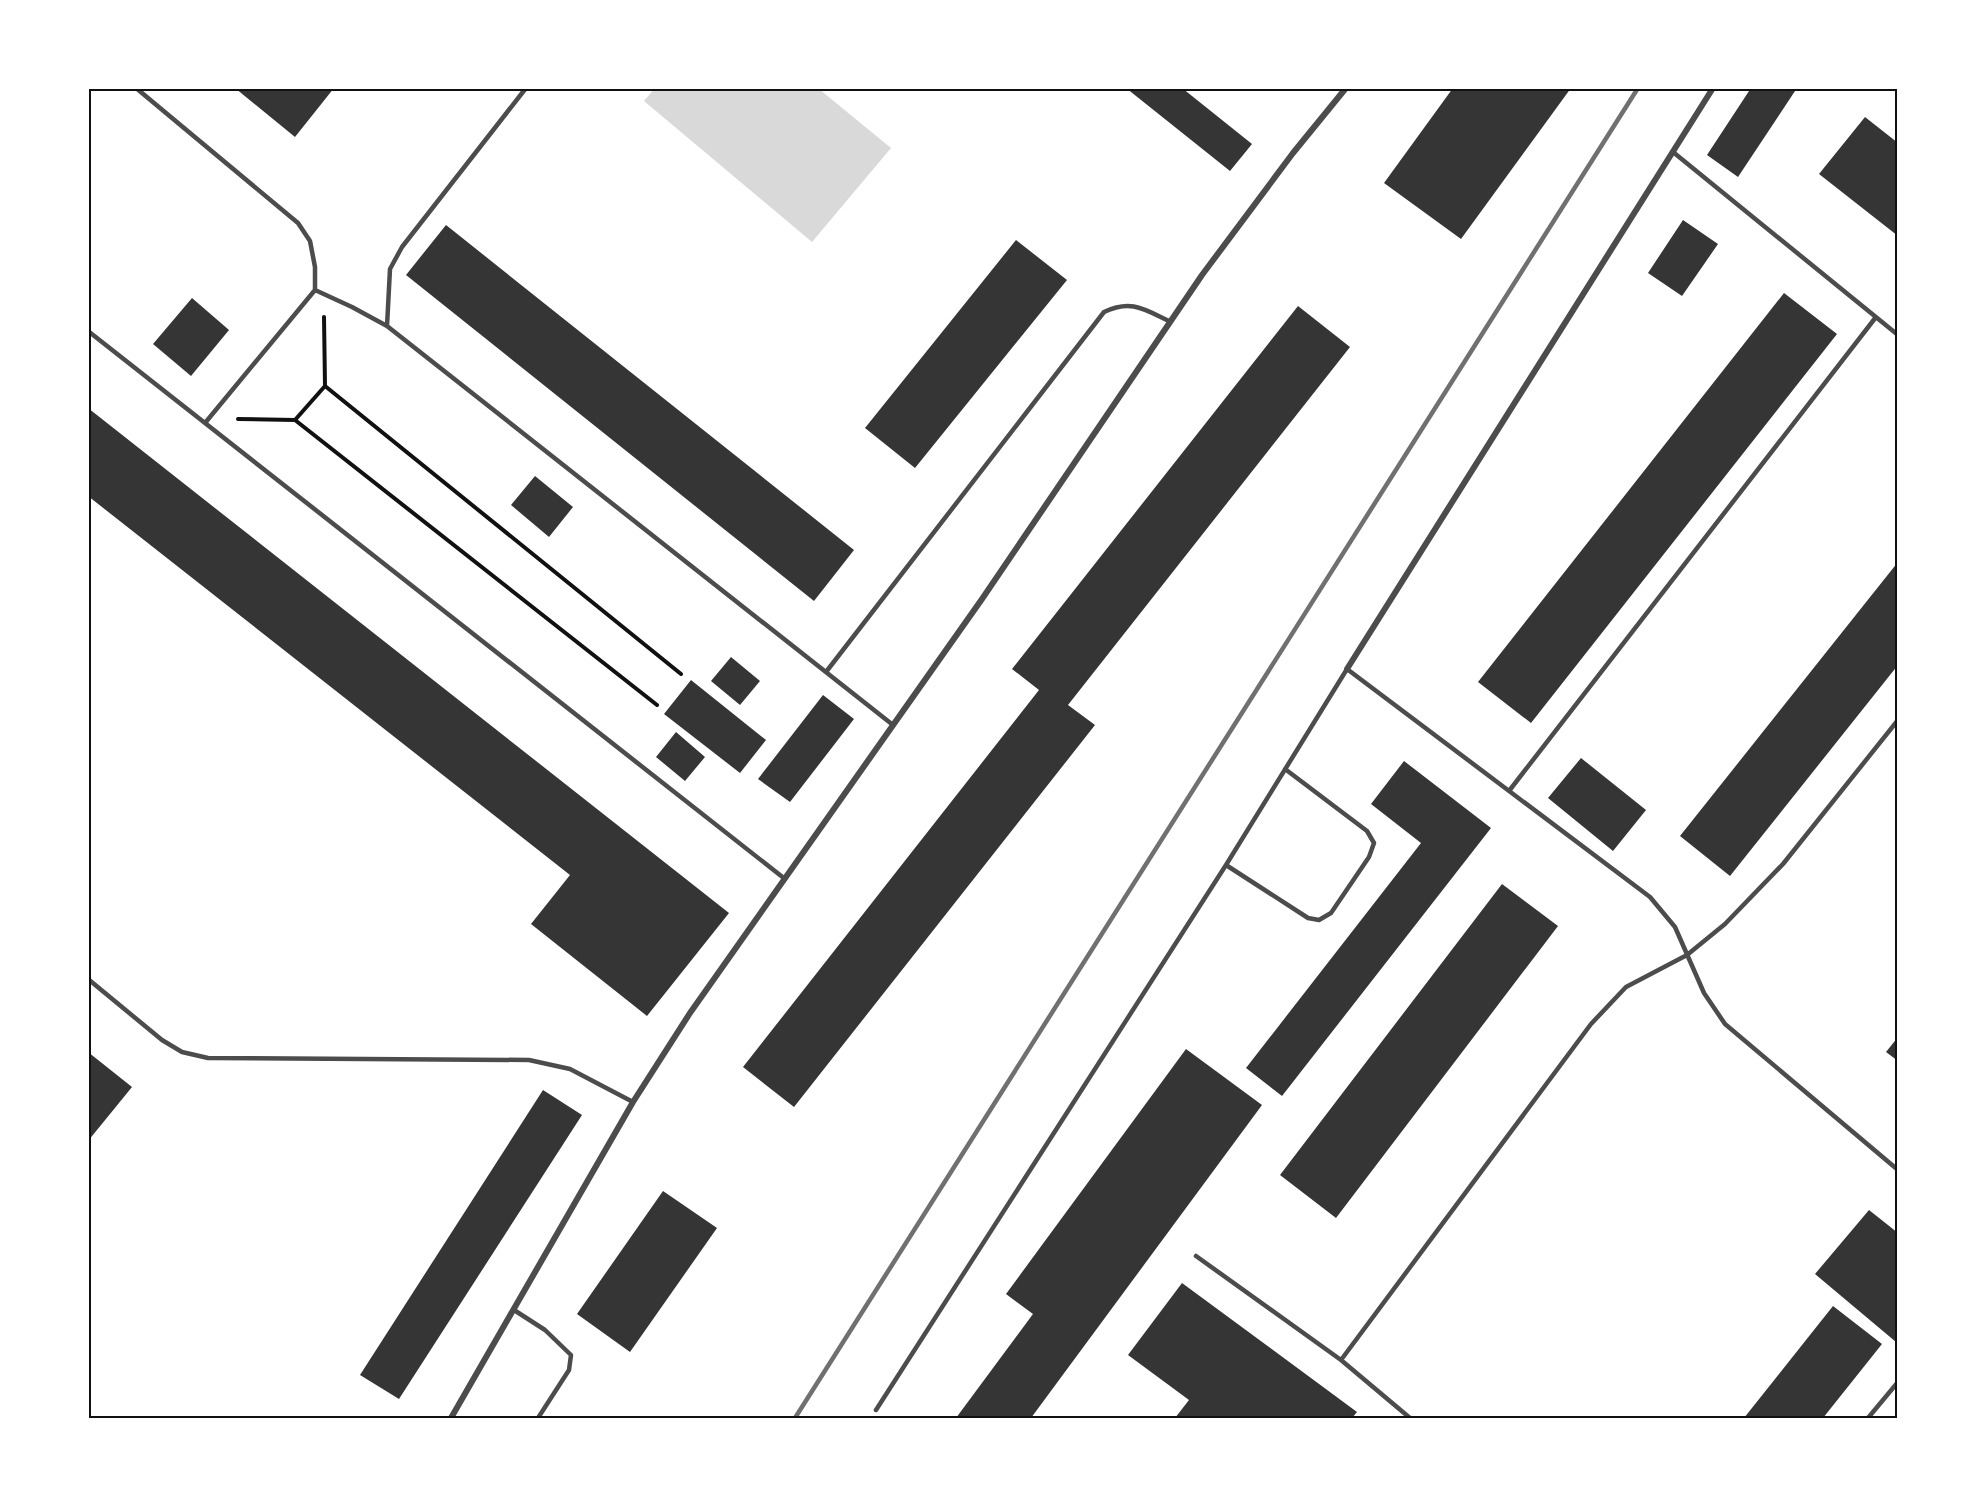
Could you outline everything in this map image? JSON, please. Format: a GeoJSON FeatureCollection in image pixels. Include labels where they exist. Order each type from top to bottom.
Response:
{"type":"FeatureCollection","features":[{"type":"Feature","properties":{"kind":"street"},"geometry":{"type":"LineString","coordinates":[[451,1419],[633,1102],[690,1013],[982,599],[1169,321],[1242,219],[1346,88]]}},
{"type":"Feature","properties":{"kind":"street"},"geometry":{"type":"LineString","coordinates":[[1347,669],[1713,88]]}},
{"type":"Feature","properties":{"kind":"lane"},"geometry":{"type":"LineString","coordinates":[[136,88],[298,224],[310,241],[315,267],[315,290],[205,423]]}},
{"type":"Feature","properties":{"kind":"lane"},"geometry":{"type":"LineString","coordinates":[[387,326],[390,269],[402,247],[526,88]]}},
{"type":"Feature","properties":{"kind":"lane"},"geometry":{"type":"LineString","coordinates":[[1673,152],[1898,334]]}},
{"type":"Feature","properties":{"kind":"lane"},"geometry":{"type":"LineString","coordinates":[[315,290],[387,326],[893,725]]}},
{"type":"Feature","properties":{"kind":"lane"},"geometry":{"type":"LineString","coordinates":[[826,672],[1104,312],[1117,306],[1134,305],[1169,321]]}},
{"type":"Feature","properties":{"kind":"lane"},"geometry":{"type":"LineString","coordinates":[[1509,791],[1876,317]]}},
{"type":"Feature","properties":{"kind":"lane"},"geometry":{"type":"LineString","coordinates":[[88,331],[785,879]]}},
{"type":"Feature","properties":{"kind":"lane"},"geometry":{"type":"LineString","coordinates":[[876,1410],[1226,865],[1347,669],[1650,897],[1675,927],[1704,993],[1725,1024],[1898,1170]]}},
{"type":"Feature","properties":{"kind":"lane"},"geometry":{"type":"LineString","coordinates":[[1341,1360],[1592,1024],[1626,987],[1687,955],[1725,924],[1783,864],[1898,720]]}},
{"type":"Feature","properties":{"kind":"lane"},"geometry":{"type":"LineString","coordinates":[[1226,865],[1308,918],[1319,920],[1331,913],[1369,857],[1374,843],[1367,831],[1285,769]]}},
{"type":"Feature","properties":{"kind":"lane"},"geometry":{"type":"LineString","coordinates":[[88,979],[162,1040],[182,1052],[208,1058],[529,1060],[570,1069],[633,1102]]}},
{"type":"Feature","properties":{"kind":"lane"},"geometry":{"type":"LineString","coordinates":[[1196,1256],[1341,1360],[1410,1419]]}},
{"type":"Feature","properties":{"kind":"lane"},"geometry":{"type":"LineString","coordinates":[[514,1310],[545,1330],[571,1355],[569,1370],[538,1419]]}},
{"type":"Feature","properties":{"kind":"lane"},"geometry":{"type":"LineString","coordinates":[[1868,1419],[1898,1382]]}},
{"type":"Feature","properties":{"kind":"path"},"geometry":{"type":"LineString","coordinates":[[295,420],[325,386],[324,311]]}},
{"type":"Feature","properties":{"kind":"path"},"geometry":{"type":"LineString","coordinates":[[325,386],[681,674]]}},
{"type":"Feature","properties":{"kind":"path"},"geometry":{"type":"LineString","coordinates":[[238,420],[295,420],[657,705]]}},
{"type":"Feature","properties":{"kind":"shaded area"},"geometry":{"type":"Polygon","coordinates":[[[655,88],[819,89],[891,148],[812,242],[644,101],[655,88]]]}},
{"type":"Feature","properties":{"kind":"building"},"geometry":{"type":"Polygon","coordinates":[[[235,88],[334,88],[295,137],[235,88]]]}},
{"type":"Feature","properties":{"kind":"building"},"geometry":{"type":"Polygon","coordinates":[[[1126,88],[1182,88],[1252,144],[1230,171],[1126,88]]]}},
{"type":"Feature","properties":{"kind":"building"},"geometry":{"type":"Polygon","coordinates":[[[1453,88],[1571,88],[1461,239],[1384,183],[1453,88]]]}},
{"type":"Feature","properties":{"kind":"building"},"geometry":{"type":"Polygon","coordinates":[[[1751,88],[1797,88],[1738,177],[1707,155],[1751,88]]]}},
{"type":"Feature","properties":{"kind":"building"},"geometry":{"type":"Polygon","coordinates":[[[1865,117],[1898,143],[1898,236],[1819,174],[1865,117]]]}},
{"type":"Feature","properties":{"kind":"building"},"geometry":{"type":"Polygon","coordinates":[[[1683,220],[1718,244],[1682,296],[1648,273],[1683,220]]]}},
{"type":"Feature","properties":{"kind":"building"},"geometry":{"type":"Polygon","coordinates":[[[446,225],[854,550],[814,601],[406,275],[446,225]]]}},
{"type":"Feature","properties":{"kind":"building"},"geometry":{"type":"Polygon","coordinates":[[[1016,240],[1067,280],[915,468],[865,428],[1016,240]]]}},
{"type":"Feature","properties":{"kind":"building"},"geometry":{"type":"Polygon","coordinates":[[[1784,293],[1837,334],[1531,723],[1478,682],[1784,293]]]}},
{"type":"Feature","properties":{"kind":"building"},"geometry":{"type":"Polygon","coordinates":[[[192,298],[229,330],[191,376],[153,344],[192,298]]]}},
{"type":"Feature","properties":{"kind":"building"},"geometry":{"type":"Polygon","coordinates":[[[1298,306],[1350,347],[1068,705],[1095,725],[794,1107],[743,1067],[1039,690],[1012,669],[1298,306]]]}},
{"type":"Feature","properties":{"kind":"building"},"geometry":{"type":"Polygon","coordinates":[[[88,408],[729,913],[647,1016],[531,924],[570,875],[88,496],[88,408]]]}},
{"type":"Feature","properties":{"kind":"building"},"geometry":{"type":"Polygon","coordinates":[[[535,476],[573,507],[549,537],[511,505],[535,476]]]}},
{"type":"Feature","properties":{"kind":"building"},"geometry":{"type":"Polygon","coordinates":[[[1898,562],[1898,665],[1730,876],[1680,836],[1898,562]]]}},
{"type":"Feature","properties":{"kind":"building"},"geometry":{"type":"Polygon","coordinates":[[[731,657],[760,681],[740,705],[711,681],[731,657]]]}},
{"type":"Feature","properties":{"kind":"building"},"geometry":{"type":"Polygon","coordinates":[[[691,680],[766,740],[740,773],[664,714],[691,680]]]}},
{"type":"Feature","properties":{"kind":"building"},"geometry":{"type":"Polygon","coordinates":[[[823,695],[854,719],[790,802],[758,779],[823,695]]]}},
{"type":"Feature","properties":{"kind":"building"},"geometry":{"type":"Polygon","coordinates":[[[676,732],[705,757],[685,781],[656,757],[676,732]]]}},
{"type":"Feature","properties":{"kind":"building"},"geometry":{"type":"Polygon","coordinates":[[[1581,758],[1646,810],[1613,851],[1548,798],[1581,758]]]}},
{"type":"Feature","properties":{"kind":"building"},"geometry":{"type":"Polygon","coordinates":[[[1404,761],[1491,828],[1282,1096],[1246,1068],[1421,843],[1371,804],[1404,761]]]}},
{"type":"Feature","properties":{"kind":"building"},"geometry":{"type":"Polygon","coordinates":[[[1502,884],[1558,926],[1336,1218],[1280,1175],[1502,884]]]}},
{"type":"Feature","properties":{"kind":"building"},"geometry":{"type":"Polygon","coordinates":[[[1898,1037],[1898,1061],[1886,1052],[1898,1037]]]}},
{"type":"Feature","properties":{"kind":"building"},"geometry":{"type":"Polygon","coordinates":[[[1186,1049],[1262,1105],[1031,1418],[956,1418],[1033,1314],[1006,1294],[1186,1049]]]}},
{"type":"Feature","properties":{"kind":"building"},"geometry":{"type":"Polygon","coordinates":[[[88,1052],[132,1087],[88,1141],[88,1052]]]}},
{"type":"Feature","properties":{"kind":"building"},"geometry":{"type":"Polygon","coordinates":[[[543,1090],[582,1115],[399,1399],[360,1375],[543,1090]]]}},
{"type":"Feature","properties":{"kind":"building"},"geometry":{"type":"Polygon","coordinates":[[[663,1191],[717,1228],[630,1352],[577,1314],[663,1191]]]}},
{"type":"Feature","properties":{"kind":"building"},"geometry":{"type":"Polygon","coordinates":[[[1869,1210],[1898,1233],[1896,1342],[1815,1274],[1869,1210]]]}},
{"type":"Feature","properties":{"kind":"building"},"geometry":{"type":"Polygon","coordinates":[[[1182,1283],[1357,1412],[1352,1418],[1175,1418],[1189,1400],[1128,1355],[1182,1283]]]}},
{"type":"Feature","properties":{"kind":"building"},"geometry":{"type":"Polygon","coordinates":[[[1833,1306],[1882,1344],[1823,1418],[1744,1418],[1833,1306]]]}},
{"type":"Feature","properties":{"kind":"railway"},"geometry":{"type":"LineString","coordinates":[[795,1418],[1638,88]]}}]}
